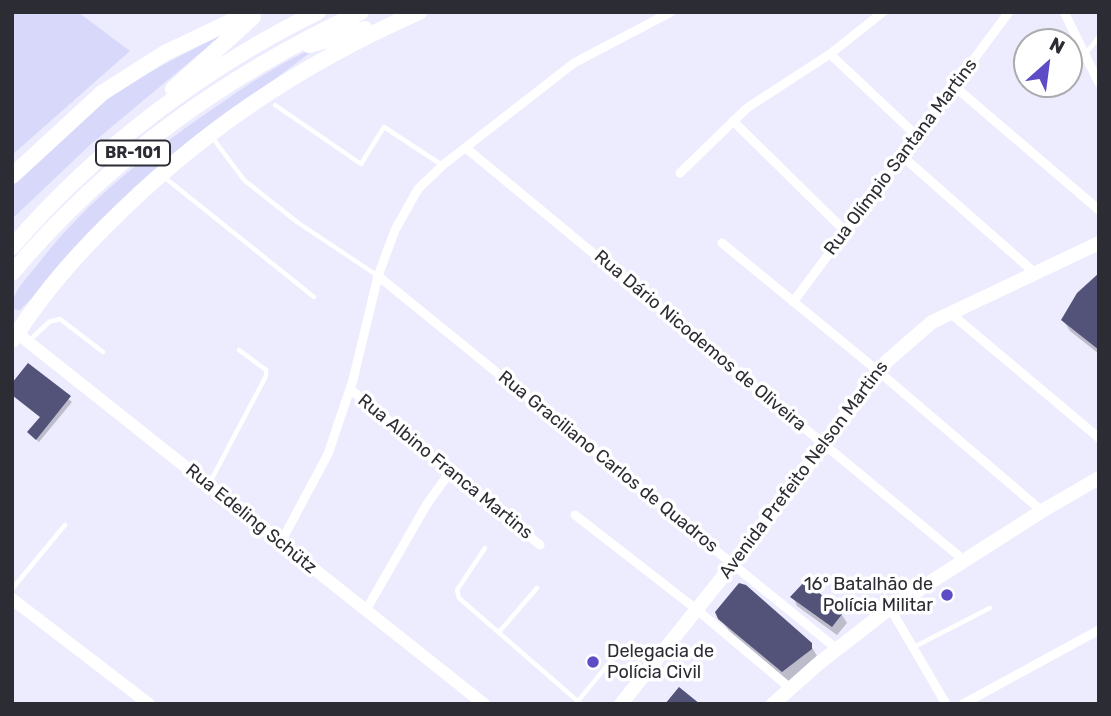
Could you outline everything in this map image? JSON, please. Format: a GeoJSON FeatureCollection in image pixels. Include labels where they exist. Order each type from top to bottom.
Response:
{"type":"FeatureCollection","features":[{"type":"Feature","properties":{"kind":"highway"},"geometry":{"type":"LineString","coordinates":[[12,176],[78,112],[102,93],[165,53],[251,12]]}},
{"type":"Feature","properties":{"kind":"highway"},"geometry":{"type":"LineString","coordinates":[[74,182],[259,12]]}},
{"type":"Feature","properties":{"kind":"highway","name":"BR-101"},"geometry":{"type":"LineString","coordinates":[[12,247],[74,182],[144,123],[190,88],[256,45],[318,12]]}},
{"type":"Feature","properties":{"kind":"highway","name":"BR-101"},"geometry":{"type":"LineString","coordinates":[[12,273],[74,205],[132,153],[217,90],[273,56],[361,12]]}},
{"type":"Feature","properties":{"kind":"highway"},"geometry":{"type":"LineString","coordinates":[[273,56],[416,13]]}},
{"type":"Feature","properties":{"kind":"highway"},"geometry":{"type":"LineString","coordinates":[[18,333],[34,308],[103,229],[209,133],[311,65],[416,13]]}},
{"type":"Feature","properties":{"kind":"main road","name":"Avenida Prefeito Nelson Martins"},"geometry":{"type":"LineString","coordinates":[[621,704],[733,564],[878,371],[914,336],[949,312],[1099,243]]}},
{"type":"Feature","properties":{"kind":"main road","name":"Rua Edeling Schütz"},"geometry":{"type":"LineString","coordinates":[[18,333],[484,704]]}},
{"type":"Feature","properties":{"kind":"main road"},"geometry":{"type":"LineString","coordinates":[[773,704],[836,649],[890,608],[1099,478]]}},
{"type":"Feature","properties":{"kind":"main road"},"geometry":{"type":"LineString","coordinates":[[12,599],[149,704]]}},
{"type":"Feature","properties":{"kind":"street"},"geometry":{"type":"LineString","coordinates":[[281,542],[328,454],[350,389],[378,276],[403,212],[418,189],[443,165],[574,63],[671,12]]}},
{"type":"Feature","properties":{"kind":"street"},"geometry":{"type":"LineString","coordinates":[[680,173],[759,99],[830,54],[883,12]]}},
{"type":"Feature","properties":{"kind":"street","name":"Rua Olímpio Santana Martins"},"geometry":{"type":"LineString","coordinates":[[793,302],[1009,12]]}},
{"type":"Feature","properties":{"kind":"street"},"geometry":{"type":"LineString","coordinates":[[1064,12],[1099,83]]}},
{"type":"Feature","properties":{"kind":"street"},"geometry":{"type":"LineString","coordinates":[[830,54],[917,136]]}},
{"type":"Feature","properties":{"kind":"street"},"geometry":{"type":"LineString","coordinates":[[954,86],[1099,210]]}},
{"type":"Feature","properties":{"kind":"street"},"geometry":{"type":"LineString","coordinates":[[733,121],[845,231]]}},
{"type":"Feature","properties":{"kind":"street","name":"Rua Dário Nicodemos de Oliveira"},"geometry":{"type":"LineString","coordinates":[[466,148],[965,561]]}},
{"type":"Feature","properties":{"kind":"street"},"geometry":{"type":"LineString","coordinates":[[902,156],[1035,274]]}},
{"type":"Feature","properties":{"kind":"street"},"geometry":{"type":"LineString","coordinates":[[722,243],[1042,511]]}},
{"type":"Feature","properties":{"kind":"street","name":"Rua Graciliano Carlos de Quadros"},"geometry":{"type":"LineString","coordinates":[[378,276],[836,649]]}},
{"type":"Feature","properties":{"kind":"street"},"geometry":{"type":"LineString","coordinates":[[949,312],[1099,438]]}},
{"type":"Feature","properties":{"kind":"street","name":"Rua Albino Franca Martins"},"geometry":{"type":"LineString","coordinates":[[350,389],[540,545]]}},
{"type":"Feature","properties":{"kind":"street"},"geometry":{"type":"LineString","coordinates":[[366,610],[427,504],[450,472]]}},
{"type":"Feature","properties":{"kind":"street"},"geometry":{"type":"LineString","coordinates":[[575,515],[696,609],[790,688]]}},
{"type":"Feature","properties":{"kind":"street"},"geometry":{"type":"LineString","coordinates":[[890,608],[946,704]]}},
{"type":"Feature","properties":{"kind":"street"},"geometry":{"type":"LineString","coordinates":[[963,704],[1099,630]]}},
{"type":"Feature","properties":{"kind":"lane"},"geometry":{"type":"LineString","coordinates":[[1085,53],[1099,37]]}},
{"type":"Feature","properties":{"kind":"lane"},"geometry":{"type":"LineString","coordinates":[[275,105],[361,164],[384,127],[443,165]]}},
{"type":"Feature","properties":{"kind":"lane"},"geometry":{"type":"LineString","coordinates":[[209,133],[244,180],[297,222],[378,276]]}},
{"type":"Feature","properties":{"kind":"lane"},"geometry":{"type":"LineString","coordinates":[[161,174],[314,297]]}},
{"type":"Feature","properties":{"kind":"lane"},"geometry":{"type":"LineString","coordinates":[[18,333],[60,319],[103,352]]}},
{"type":"Feature","properties":{"kind":"lane"},"geometry":{"type":"LineString","coordinates":[[208,485],[266,376],[265,370],[239,350]]}},
{"type":"Feature","properties":{"kind":"lane"},"geometry":{"type":"LineString","coordinates":[[12,589],[65,525]]}},
{"type":"Feature","properties":{"kind":"lane"},"geometry":{"type":"LineString","coordinates":[[485,548],[457,590],[460,598],[579,702],[620,650]]}},
{"type":"Feature","properties":{"kind":"lane"},"geometry":{"type":"LineString","coordinates":[[499,632],[537,587]]}},
{"type":"Feature","properties":{"kind":"lane"},"geometry":{"type":"LineString","coordinates":[[914,647],[990,608]]}},
{"type":"Feature","properties":{"kind":"shaded area"},"geometry":{"type":"Polygon","coordinates":[[[12,12],[78,12],[130,51],[12,155],[14,110],[12,12]]]}},
{"type":"Feature","properties":{"kind":"shaded area"},"geometry":{"type":"Polygon","coordinates":[[[223,34],[90,145],[12,219],[12,183],[71,127],[123,88],[223,34]]]}},
{"type":"Feature","properties":{"kind":"shaded area"},"geometry":{"type":"Polygon","coordinates":[[[319,46],[173,155],[20,310],[12,309],[21,285],[57,241],[121,178],[241,89],[319,46]]]}},
{"type":"Feature","properties":{"kind":"building"},"geometry":{"type":"Polygon","coordinates":[[[1099,273],[1099,350],[1061,320],[1077,293],[1099,273]]]}},
{"type":"Feature","properties":{"kind":"building"},"geometry":{"type":"Polygon","coordinates":[[[28,363],[71,396],[36,440],[27,432],[40,417],[12,395],[12,383],[28,363]]]}},
{"type":"Feature","properties":{"kind":"building"},"geometry":{"type":"Polygon","coordinates":[[[805,581],[843,613],[832,627],[790,597],[805,581]]]}},
{"type":"Feature","properties":{"kind":"building"},"geometry":{"type":"Polygon","coordinates":[[[739,583],[746,585],[812,643],[812,649],[782,672],[718,619],[715,612],[739,583]]]}},
{"type":"Feature","properties":{"kind":"building"},"geometry":{"type":"Polygon","coordinates":[[[679,687],[700,704],[665,704],[679,687]]]}},
{"type":"Feature","properties":{"kind":"place","name":"16º Batalhão de Polícia Militar"},"geometry":{"type":"Point","coordinates":[947,595]}},
{"type":"Feature","properties":{"kind":"place","name":"Delegacia de Polícia Civil"},"geometry":{"type":"Point","coordinates":[593,662]}}]}
